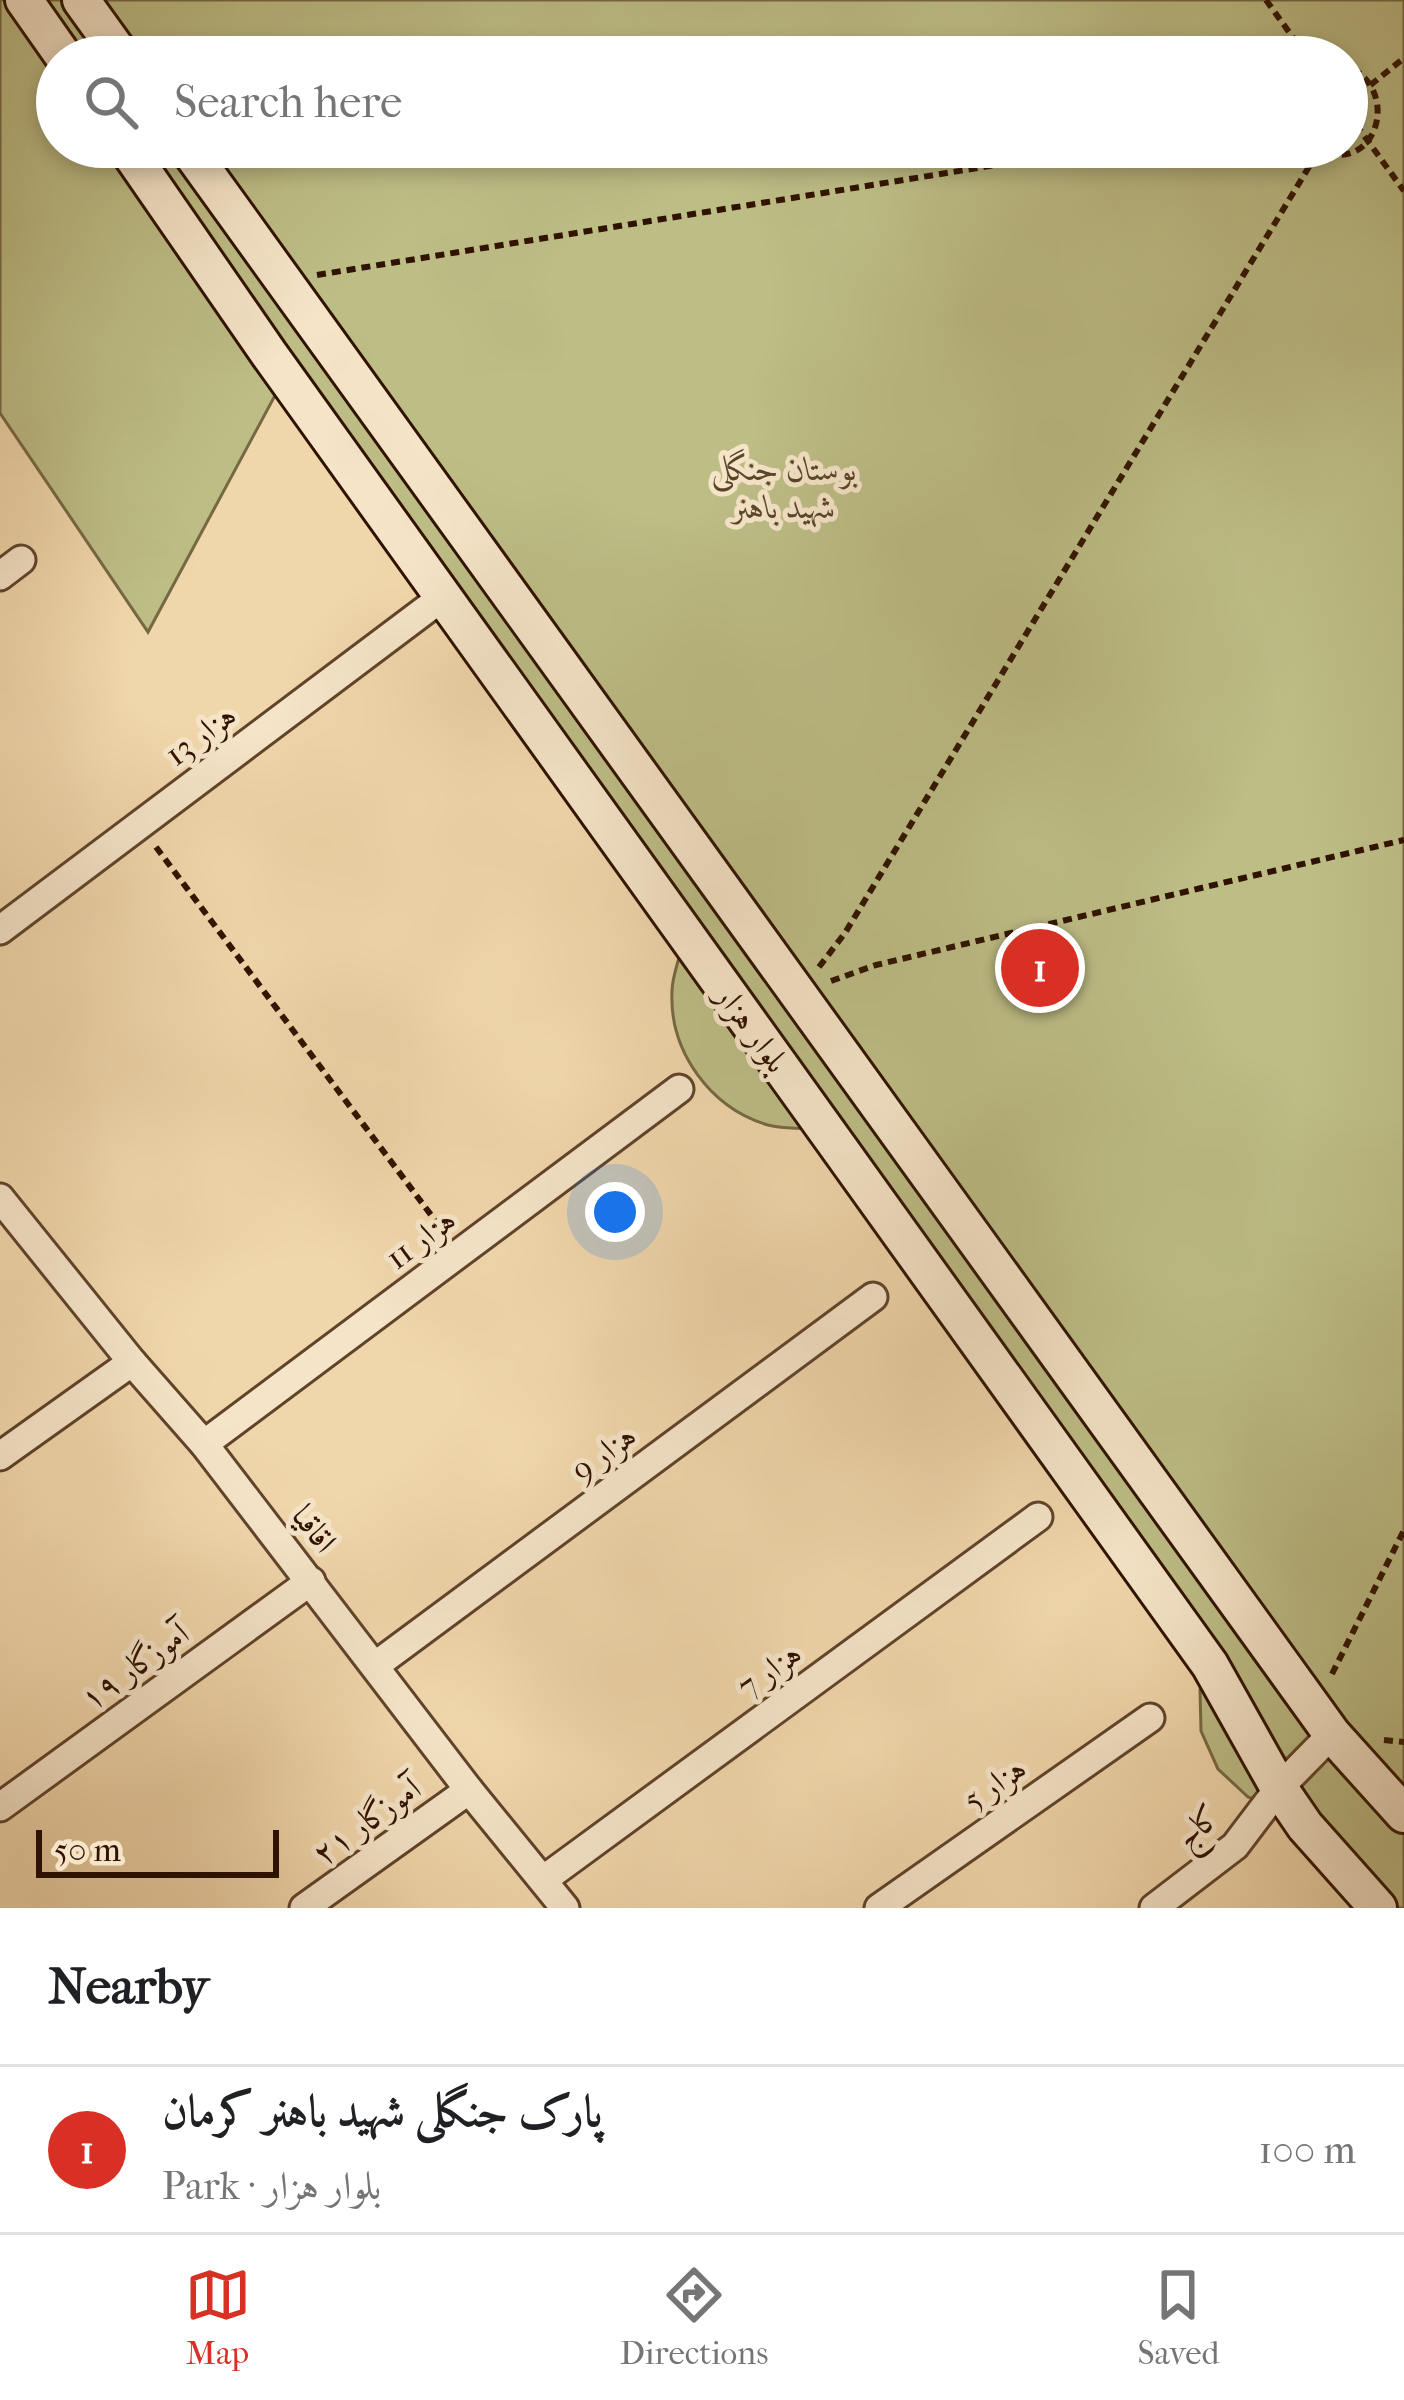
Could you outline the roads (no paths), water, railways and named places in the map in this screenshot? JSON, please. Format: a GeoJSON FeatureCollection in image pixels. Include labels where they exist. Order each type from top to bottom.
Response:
{"type":"FeatureCollection","features":[{"type":"Feature","properties":{"kind":"street"},"geometry":{"type":"LineString","coordinates":[[24,0],[49,36]]}},
{"type":"Feature","properties":{"kind":"street"},"geometry":{"type":"LineString","coordinates":[[81,0],[107,36]]}},
{"type":"Feature","properties":{"kind":"street","name":"بلوار هزار"},"geometry":{"type":"LineString","coordinates":[[141,168],[1210,1665],[1305,1826],[1378,1908]]}},
{"type":"Feature","properties":{"kind":"street","name":"بلوار هزار"},"geometry":{"type":"LineString","coordinates":[[202,168],[1326,1723],[1404,1814]]}},
{"type":"Feature","properties":{"kind":"street"},"geometry":{"type":"LineString","coordinates":[[226,291],[250,285],[276,270]]}},
{"type":"Feature","properties":{"kind":"street"},"geometry":{"type":"LineString","coordinates":[[275,360],[272,344],[282,328],[304,325],[321,333]]}},
{"type":"Feature","properties":{"kind":"street","name":"هزار 13"},"geometry":{"type":"LineString","coordinates":[[0,930],[444,596]]}},
{"type":"Feature","properties":{"kind":"street","name":"هزار 11"},"geometry":{"type":"LineString","coordinates":[[204,1444],[679,1089]]}},
{"type":"Feature","properties":{"kind":"street","name":"اقاقیا"},"geometry":{"type":"LineString","coordinates":[[0,1198],[204,1444],[565,1908]]}},
{"type":"Feature","properties":{"kind":"street","name":"هزار 9"},"geometry":{"type":"LineString","coordinates":[[376,1665],[873,1297]]}},
{"type":"Feature","properties":{"kind":"street"},"geometry":{"type":"LineString","coordinates":[[0,1456],[132,1362]]}},
{"type":"Feature","properties":{"kind":"street","name":"هزار 7"},"geometry":{"type":"LineString","coordinates":[[543,1880],[1037,1517]]}},
{"type":"Feature","properties":{"kind":"street","name":"آموزگار ۱۹"},"geometry":{"type":"LineString","coordinates":[[0,1807],[310,1581]]}},
{"type":"Feature","properties":{"kind":"street","name":"هزار 5"},"geometry":{"type":"LineString","coordinates":[[878,1908],[1150,1718]]}},
{"type":"Feature","properties":{"kind":"street","name":"کاج"},"geometry":{"type":"LineString","coordinates":[[1154,1908],[1235,1846],[1326,1723]]}},
{"type":"Feature","properties":{"kind":"street","name":"آموزگار ۲۱"},"geometry":{"type":"LineString","coordinates":[[304,1908],[469,1790]]}},
{"type":"Feature","properties":{"kind":"place","name":"پارک جنگلی شهید باهنر کرمان"},"geometry":{"type":"Point","coordinates":[1040,968]}},
{"type":"Feature","properties":{"kind":"park label","name":"بوستان جنگلی شهید باهنر"},"geometry":{"type":"Point","coordinates":[784,487]}}]}
